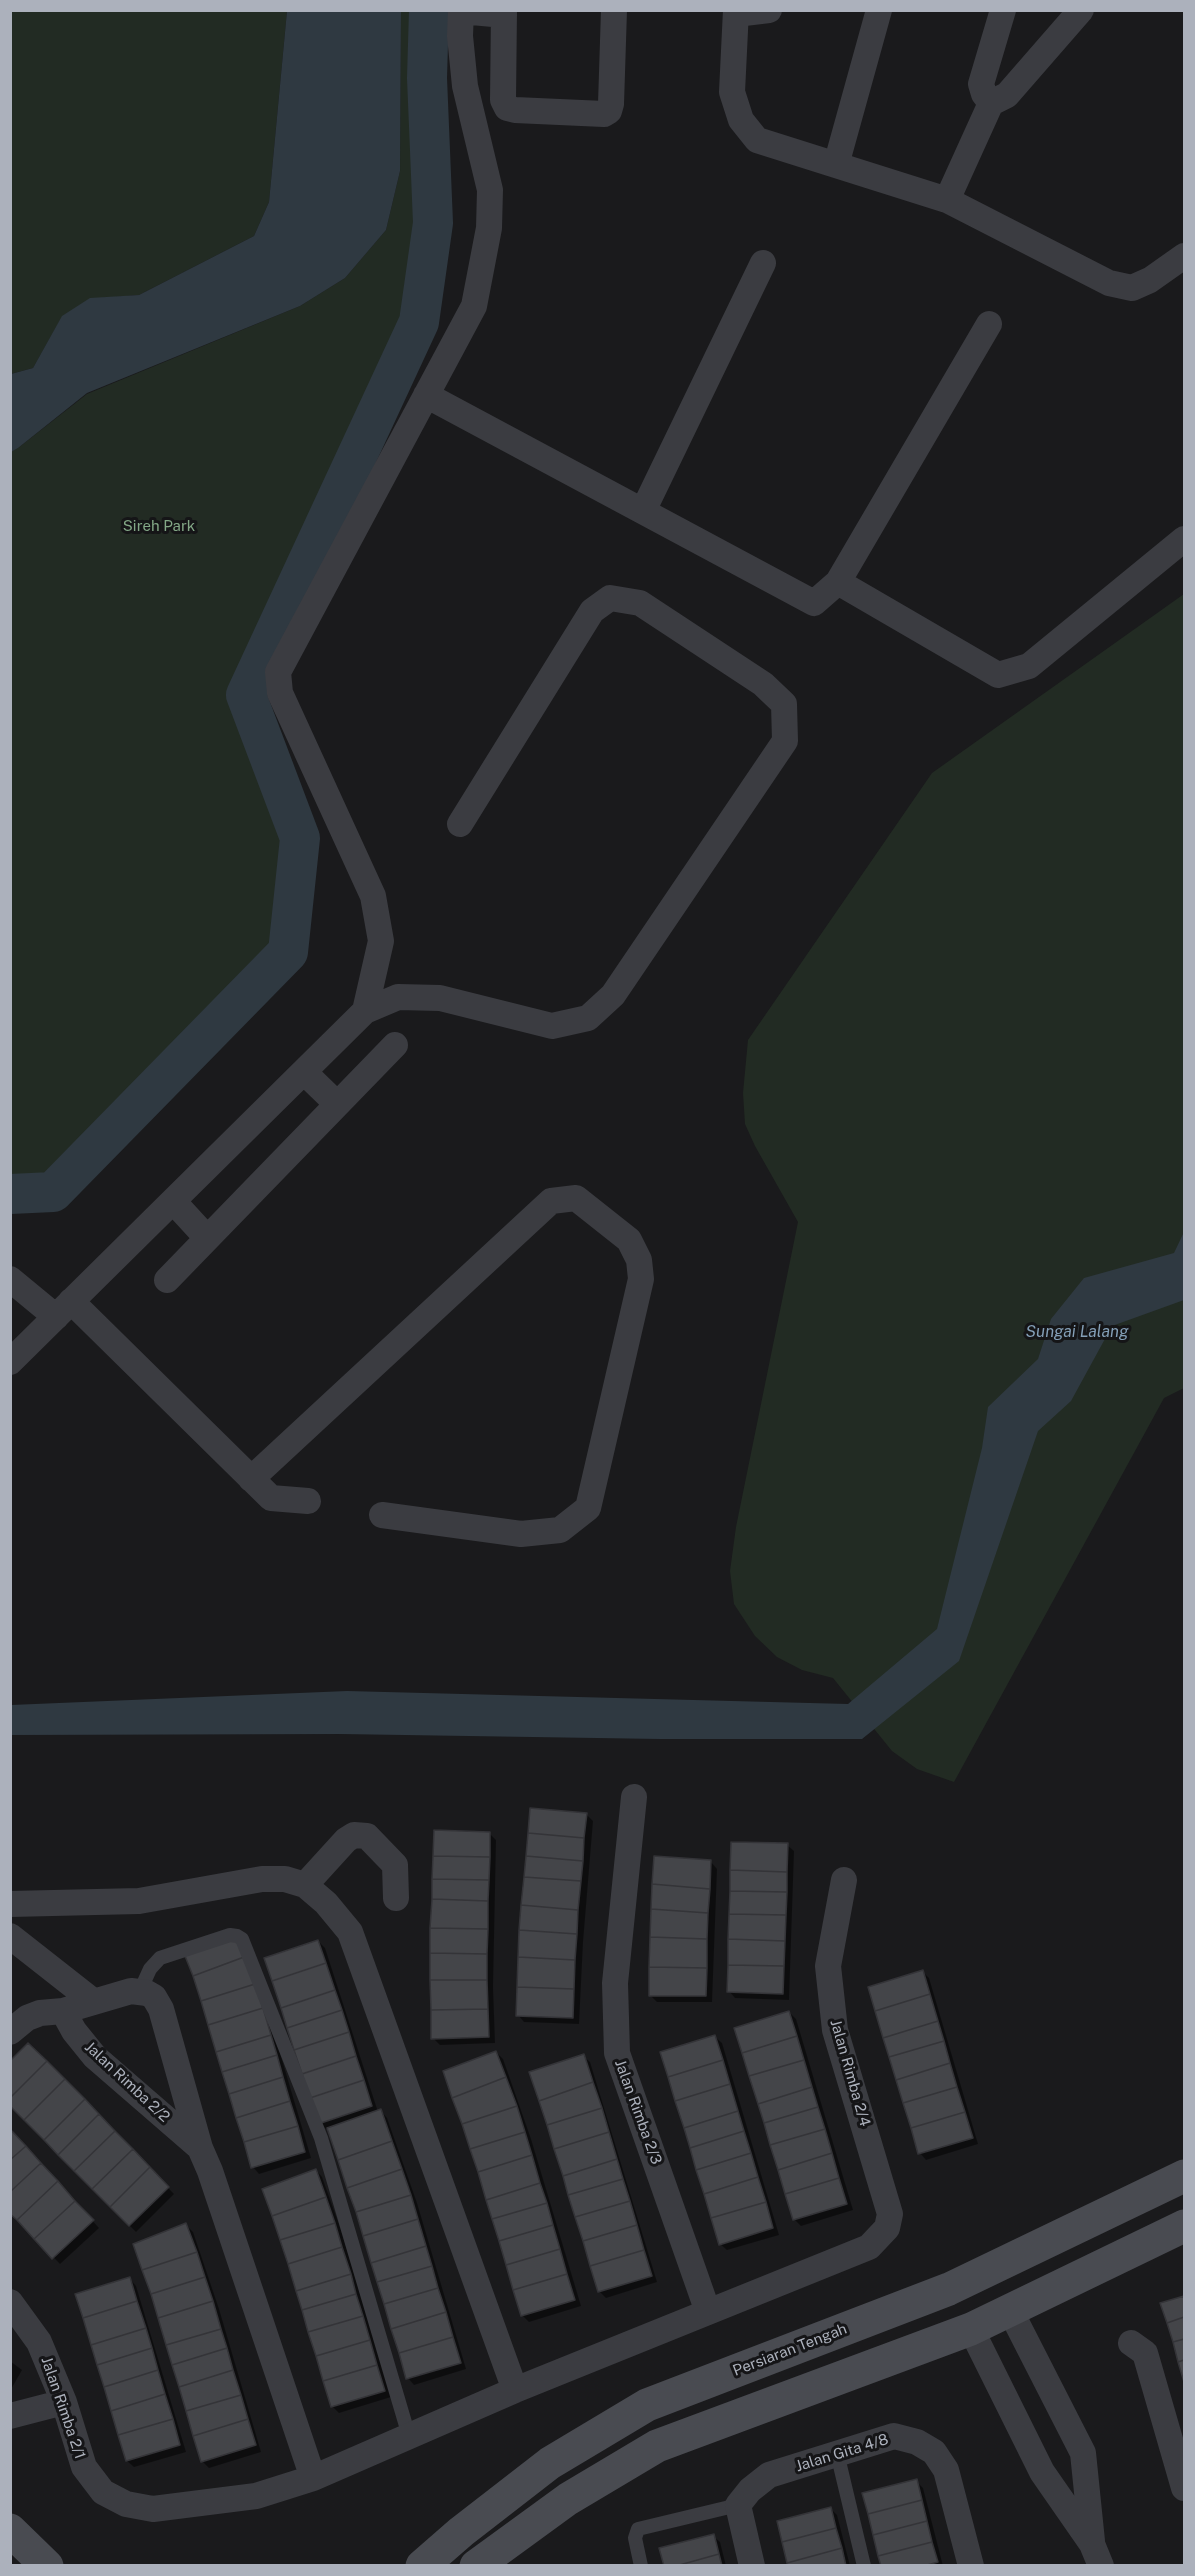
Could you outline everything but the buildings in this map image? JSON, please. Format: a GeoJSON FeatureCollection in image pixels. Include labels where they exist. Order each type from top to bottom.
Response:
{"type":"FeatureCollection","features":[{"type":"Feature","properties":{"kind":"street"},"geometry":{"type":"LineString","coordinates":[[365,1011],[381,941],[373,896],[280,693],[278,672],[474,306],[489,228],[490,190],[465,86],[460,36],[461,11],[504,13],[503,100],[507,108],[604,114],[609,111],[611,104],[614,10]]}},
{"type":"Feature","properties":{"kind":"street"},"geometry":{"type":"LineString","coordinates":[[769,10],[736,12],[732,92],[741,120],[757,140],[947,200],[1109,283],[1132,288],[1150,280],[1185,256]]}},
{"type":"Feature","properties":{"kind":"street"},"geometry":{"type":"LineString","coordinates":[[836,165],[879,10]]}},
{"type":"Feature","properties":{"kind":"street"},"geometry":{"type":"LineString","coordinates":[[991,103],[984,94],[981,84],[1003,10]]}},
{"type":"Feature","properties":{"kind":"street"},"geometry":{"type":"LineString","coordinates":[[947,200],[991,103],[1007,95],[1081,10]]}},
{"type":"Feature","properties":{"kind":"street"},"geometry":{"type":"LineString","coordinates":[[643,511],[763,263]]}},
{"type":"Feature","properties":{"kind":"street"},"geometry":{"type":"LineString","coordinates":[[426,395],[814,603],[838,582],[989,324]]}},
{"type":"Feature","properties":{"kind":"street"},"geometry":{"type":"LineString","coordinates":[[838,582],[998,675],[1029,666],[1185,539]]}},
{"type":"Feature","properties":{"kind":"street"},"geometry":{"type":"LineString","coordinates":[[10,1362],[365,1011],[398,997],[440,998],[552,1026],[588,1018],[613,994],[785,741],[784,704],[763,684],[640,603],[610,598],[592,611],[460,824]]}},
{"type":"Feature","properties":{"kind":"street"},"geometry":{"type":"LineString","coordinates":[[167,1280],[395,1045]]}},
{"type":"Feature","properties":{"kind":"street"},"geometry":{"type":"LineString","coordinates":[[304,1072],[337,1104]]}},
{"type":"Feature","properties":{"kind":"street"},"geometry":{"type":"LineString","coordinates":[[251,1479],[551,1201],[576,1198],[629,1240],[639,1260],[641,1279],[588,1508],[560,1530],[521,1534],[382,1515]]}},
{"type":"Feature","properties":{"kind":"street"},"geometry":{"type":"LineString","coordinates":[[173,1201],[207,1238]]}},
{"type":"Feature","properties":{"kind":"street"},"geometry":{"type":"LineString","coordinates":[[10,1279],[63,1309],[270,1498],[308,1501]]}},
{"type":"Feature","properties":{"kind":"street","name":"Jalan Rimba 2/3"},"geometry":{"type":"LineString","coordinates":[[634,1797],[615,1983],[617,2053],[708,2312]]}},
{"type":"Feature","properties":{"kind":"street"},"geometry":{"type":"LineString","coordinates":[[305,1885],[346,1840],[354,1835],[366,1836],[396,1865],[396,1898]]}},
{"type":"Feature","properties":{"kind":"street"},"geometry":{"type":"LineString","coordinates":[[10,1904],[139,1901],[262,1879],[285,1879],[305,1885],[326,1902],[350,1932],[515,2390]]}},
{"type":"Feature","properties":{"kind":"street","name":"Jalan Rimba 2/4"},"geometry":{"type":"LineString","coordinates":[[708,2312],[868,2247],[887,2228],[890,2214],[887,2200],[835,2030],[828,1966],[844,1880]]}},
{"type":"Feature","properties":{"kind":"street"},"geometry":{"type":"LineString","coordinates":[[10,1936],[94,2002]]}},
{"type":"Feature","properties":{"kind":"street"},"geometry":{"type":"LineString","coordinates":[[10,2032],[27,2018],[40,2013],[63,2011],[131,1991],[140,1991]]}},
{"type":"Feature","properties":{"kind":"street","name":"Jalan Rimba 2/2"},"geometry":{"type":"LineString","coordinates":[[140,1991],[154,1997],[161,2009],[200,2148],[210,2171],[314,2478]]}},
{"type":"Feature","properties":{"kind":"street","name":"Jalan Rimba 2/2"},"geometry":{"type":"LineString","coordinates":[[63,2011],[74,2031],[95,2057],[200,2148]]}},
{"type":"Feature","properties":{"kind":"street","name":"Persiaran Tengah"},"geometry":{"type":"LineString","coordinates":[[422,2565],[550,2463],[647,2405],[949,2289],[1185,2176]]}},
{"type":"Feature","properties":{"kind":"street"},"geometry":{"type":"LineString","coordinates":[[476,2565],[568,2499],[657,2446],[971,2329],[1185,2226]]}},
{"type":"Feature","properties":{"kind":"street","name":"Jalan Rimba 2/1"},"geometry":{"type":"LineString","coordinates":[[10,2302],[39,2342],[64,2402],[84,2467],[103,2492],[126,2504],[153,2509],[256,2496],[314,2478]]}},
{"type":"Feature","properties":{"kind":"street"},"geometry":{"type":"LineString","coordinates":[[1010,2310],[1083,2453],[1096,2555]]}},
{"type":"Feature","properties":{"kind":"street"},"geometry":{"type":"LineString","coordinates":[[314,2478],[515,2390],[708,2312]]}},
{"type":"Feature","properties":{"kind":"street"},"geometry":{"type":"LineString","coordinates":[[971,2329],[1042,2472],[1096,2555]]}},
{"type":"Feature","properties":{"kind":"street"},"geometry":{"type":"LineString","coordinates":[[1131,2343],[1145,2353],[1185,2488]]}},
{"type":"Feature","properties":{"kind":"street"},"geometry":{"type":"LineString","coordinates":[[10,2416],[64,2402]]}},
{"type":"Feature","properties":{"kind":"street","name":"Jalan Gita 4/8"},"geometry":{"type":"LineString","coordinates":[[738,2505],[750,2490],[769,2475],[894,2436],[917,2442],[934,2452],[946,2470],[971,2565]]}},
{"type":"Feature","properties":{"kind":"street"},"geometry":{"type":"LineString","coordinates":[[738,2505],[752,2565]]}},
{"type":"Feature","properties":{"kind":"street"},"geometry":{"type":"LineString","coordinates":[[10,2530],[47,2565]]}},
{"type":"Feature","properties":{"kind":"lane"},"geometry":{"type":"LineString","coordinates":[[140,1991],[150,1969],[160,1958],[230,1935],[237,1935],[242,1939],[321,2138],[409,2436]]}},
{"type":"Feature","properties":{"kind":"lane"},"geometry":{"type":"LineString","coordinates":[[837,2453],[864,2565]]}},
{"type":"Feature","properties":{"kind":"lane"},"geometry":{"type":"LineString","coordinates":[[641,2565],[635,2538],[638,2529],[738,2505]]}},
{"type":"Feature","properties":{"kind":"green space"},"geometry":{"type":"Polygon","coordinates":[[[11,11],[287,11],[269,202],[254,236],[139,295],[90,299],[62,317],[33,368],[11,374],[11,11]]]}},
{"type":"Feature","properties":{"kind":"green space","name":"Sireh Park"},"geometry":{"type":"Polygon","coordinates":[[[401,11],[429,11],[427,78],[433,223],[419,322],[246,695],[300,838],[288,952],[53,1192],[11,1194],[10,452],[87,394],[300,306],[345,278],[386,230],[400,171],[401,11]]]}},
{"type":"Feature","properties":{"kind":"green space"},"geometry":{"type":"Polygon","coordinates":[[[1184,594],[1184,1388],[1164,1398],[954,1782],[917,1769],[892,1751],[833,1678],[802,1670],[777,1657],[755,1636],[734,1604],[730,1571],[736,1527],[798,1222],[745,1124],[743,1093],[748,1040],[932,773],[1184,594]]]}},
{"type":"Feature","properties":{"kind":"water"},"geometry":{"type":"Polygon","coordinates":[[[287,11],[401,11],[400,171],[386,230],[345,278],[300,306],[87,393],[11,452],[11,374],[33,368],[62,316],[90,298],[139,295],[254,236],[269,202],[287,11]]]}},
{"type":"Feature","properties":{"kind":"water","name":"Sungai Lalang"},"geometry":{"type":"Polygon","coordinates":[[[1184,1232],[1184,1300],[1112,1326],[1071,1401],[1038,1431],[959,1661],[862,1739],[660,1739],[340,1734],[11,1735],[11,1705],[347,1691],[848,1704],[937,1629],[982,1448],[988,1407],[1038,1359],[1051,1319],[1084,1278],[1174,1253],[1184,1232]]]}},
{"type":"Feature","properties":{"kind":"waterway"},"geometry":{"type":"LineString","coordinates":[[10,1194],[53,1192],[288,952],[300,838],[246,695],[419,322],[433,223],[427,78],[429,10]]}}]}
